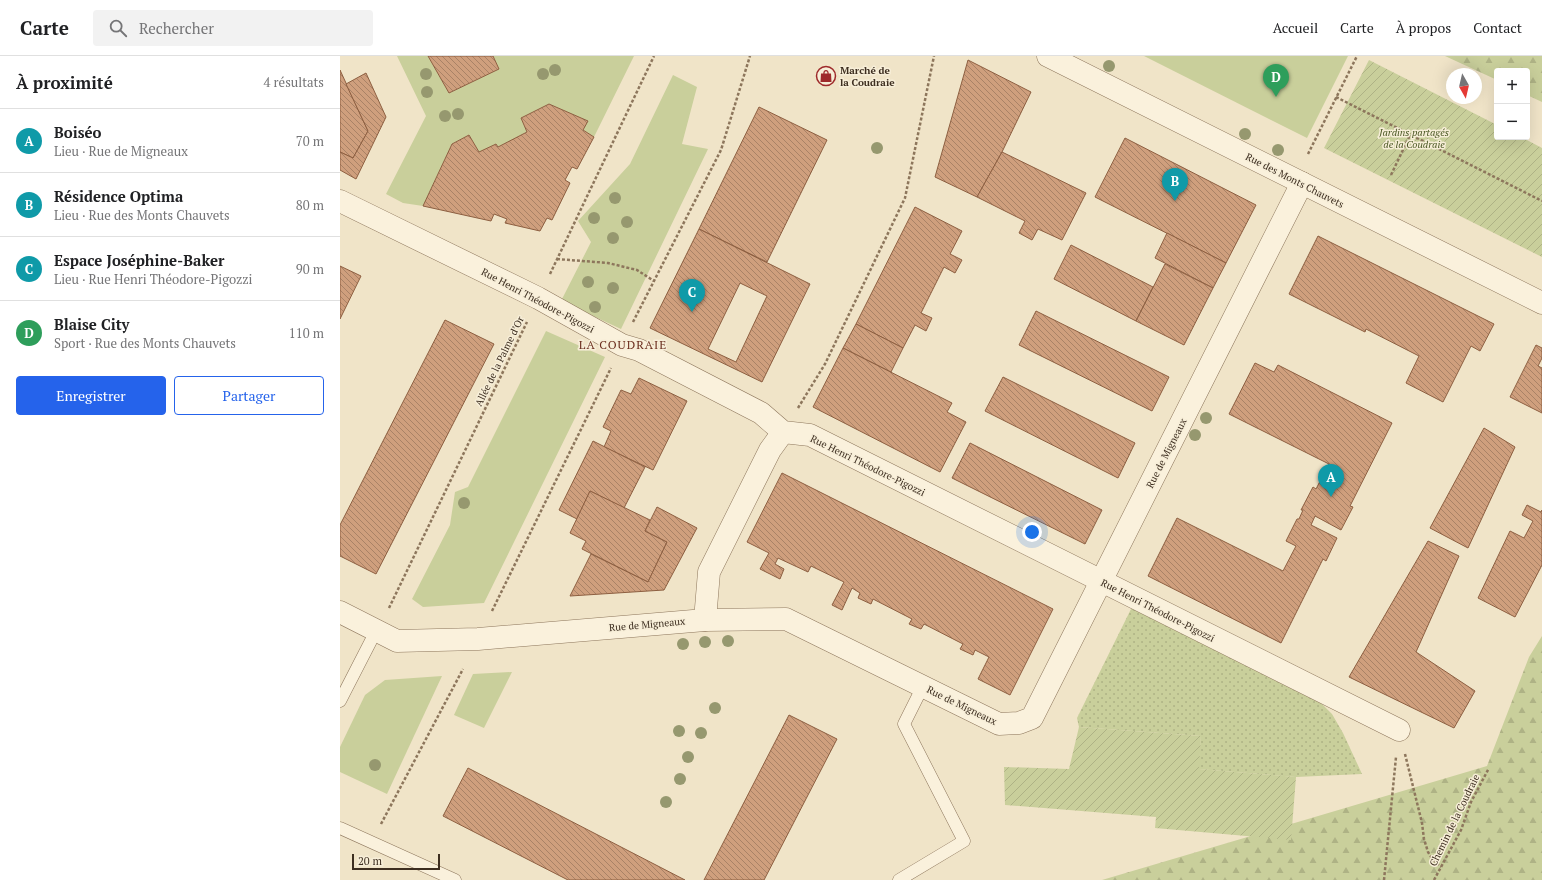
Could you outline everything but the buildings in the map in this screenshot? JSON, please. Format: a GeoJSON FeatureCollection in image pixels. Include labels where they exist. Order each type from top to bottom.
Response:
{"type":"FeatureCollection","features":[{"type":"Feature","properties":{"kind":"street","name":"Rue des Monts Chauvets"},"geometry":{"type":"LineString","coordinates":[[1048,56],[1542,303]]}},
{"type":"Feature","properties":{"kind":"street","name":"Rue de Migneaux"},"geometry":{"type":"LineString","coordinates":[[340,612],[397,641],[462,639],[705,620],[786,619],[999,724],[1019,723],[1032,718],[1302,183]]}},
{"type":"Feature","properties":{"kind":"street","name":"Rue Henri Théodore-Pigozzi"},"geometry":{"type":"LineString","coordinates":[[340,201],[538,298],[622,345],[640,350],[760,413],[783,432],[810,435],[1399,730]]}},
{"type":"Feature","properties":{"kind":"street"},"geometry":{"type":"LineString","coordinates":[[705,620],[709,572],[770,450],[783,432]]}},
{"type":"Feature","properties":{"kind":"lane"},"geometry":{"type":"LineString","coordinates":[[340,701],[376,631]]}},
{"type":"Feature","properties":{"kind":"lane"},"geometry":{"type":"LineString","coordinates":[[899,880],[964,842],[904,724],[923,686]]}},
{"type":"Feature","properties":{"kind":"lane"},"geometry":{"type":"LineString","coordinates":[[340,828],[455,880]]}},
{"type":"Feature","properties":{"kind":"path","name":"Allée de la Palme d’Or"},"geometry":{"type":"LineString","coordinates":[[389,608],[654,56]]}},
{"type":"Feature","properties":{"kind":"path"},"geometry":{"type":"LineString","coordinates":[[783,432],[825,364],[905,198],[934,56]]}},
{"type":"Feature","properties":{"kind":"path"},"geometry":{"type":"LineString","coordinates":[[1308,154],[1357,56]]}},
{"type":"Feature","properties":{"kind":"path"},"geometry":{"type":"LineString","coordinates":[[1336,97],[1542,201]]}},
{"type":"Feature","properties":{"kind":"path"},"geometry":{"type":"LineString","coordinates":[[1391,175],[1410,134]]}},
{"type":"Feature","properties":{"kind":"path"},"geometry":{"type":"LineString","coordinates":[[557,259],[608,264],[637,270],[654,281]]}},
{"type":"Feature","properties":{"kind":"path"},"geometry":{"type":"LineString","coordinates":[[378,829],[463,669]]}},
{"type":"Feature","properties":{"kind":"path"},"geometry":{"type":"LineString","coordinates":[[1399,730],[1422,823],[1424,839],[1428,852],[1433,860],[1441,867]]}},
{"type":"Feature","properties":{"kind":"path"},"geometry":{"type":"LineString","coordinates":[[1384,880],[1399,730]]}},
{"type":"Feature","properties":{"kind":"path","name":"Chemin de la Coudraie"},"geometry":{"type":"LineString","coordinates":[[1434,880],[1461,830],[1471,802],[1489,768]]}},
{"type":"Feature","properties":{"kind":"green space"},"geometry":{"type":"Polygon","coordinates":[[[397,56],[428,56],[449,93],[499,69],[493,56],[634,56],[594,137],[583,130],[587,121],[549,104],[521,118],[527,132],[498,147],[479,152],[469,135],[452,144],[423,206],[403,203],[386,194],[426,116],[397,56]]]}},
{"type":"Feature","properties":{"kind":"green space"},"geometry":{"type":"Polygon","coordinates":[[[1144,56],[1348,56],[1307,138],[1144,56]]]}},
{"type":"Feature","properties":{"kind":"green space"},"geometry":{"type":"Polygon","coordinates":[[[1445,56],[1542,56],[1542,102],[1530,96],[1530,68],[1494,68],[1494,79],[1482,73],[1482,68],[1471,68],[1445,56]]]}},
{"type":"Feature","properties":{"kind":"green space","name":"Jardins partagés de la Coudraie"},"geometry":{"type":"Polygon","coordinates":[[[1369,60],[1446,99],[1446,104],[1456,104],[1494,123],[1494,140],[1527,140],[1542,148],[1542,257],[1324,148],[1369,60]]]}},
{"type":"Feature","properties":{"kind":"green space"},"geometry":{"type":"Polygon","coordinates":[[[673,75],[697,87],[682,144],[708,149],[621,329],[561,301],[591,242],[578,221],[630,164],[673,75]]]}},
{"type":"Feature","properties":{"kind":"green space"},"geometry":{"type":"Polygon","coordinates":[[[546,331],[605,357],[484,603],[423,607],[412,599],[450,525],[455,492],[468,487],[546,331]]]}},
{"type":"Feature","properties":{"kind":"green space"},"geometry":{"type":"Polygon","coordinates":[[[1132,607],[1320,702],[1332,714],[1343,733],[1362,774],[1296,777],[1198,769],[1201,736],[1079,727],[1077,718],[1132,607]]]}},
{"type":"Feature","properties":{"kind":"green space"},"geometry":{"type":"Polygon","coordinates":[[[1542,636],[1542,880],[1102,880],[1487,766],[1529,657],[1542,636]]]}},
{"type":"Feature","properties":{"kind":"green space"},"geometry":{"type":"Polygon","coordinates":[[[512,672],[484,728],[454,715],[473,674],[512,672]]]}},
{"type":"Feature","properties":{"kind":"green space"},"geometry":{"type":"Polygon","coordinates":[[[442,676],[387,794],[340,772],[340,747],[365,695],[385,680],[442,676]]]}},
{"type":"Feature","properties":{"kind":"green space"},"geometry":{"type":"Polygon","coordinates":[[[1079,727],[1201,736],[1199,769],[1296,777],[1291,840],[1155,828],[1156,817],[1005,805],[1004,767],[1069,769],[1079,727]]]}},
{"type":"Feature","properties":{"kind":"place","name":"Marché de la Coudraie"},"geometry":{"type":"Point","coordinates":[826,76]}},
{"type":"Feature","properties":{"kind":"place","name":"Blaise City"},"geometry":{"type":"Point","coordinates":[1276,97]}},
{"type":"Feature","properties":{"kind":"place","name":"Résidence Optima"},"geometry":{"type":"Point","coordinates":[1175,201]}},
{"type":"Feature","properties":{"kind":"place","name":"Espace Joséphine-Baker"},"geometry":{"type":"Point","coordinates":[692,312]}},
{"type":"Feature","properties":{"kind":"place","name":"Boiséo"},"geometry":{"type":"Point","coordinates":[1331,497]}},
{"type":"Feature","properties":{"kind":"district","name":"LA COUDRAIE"},"geometry":{"type":"Point","coordinates":[623,345]}}]}
